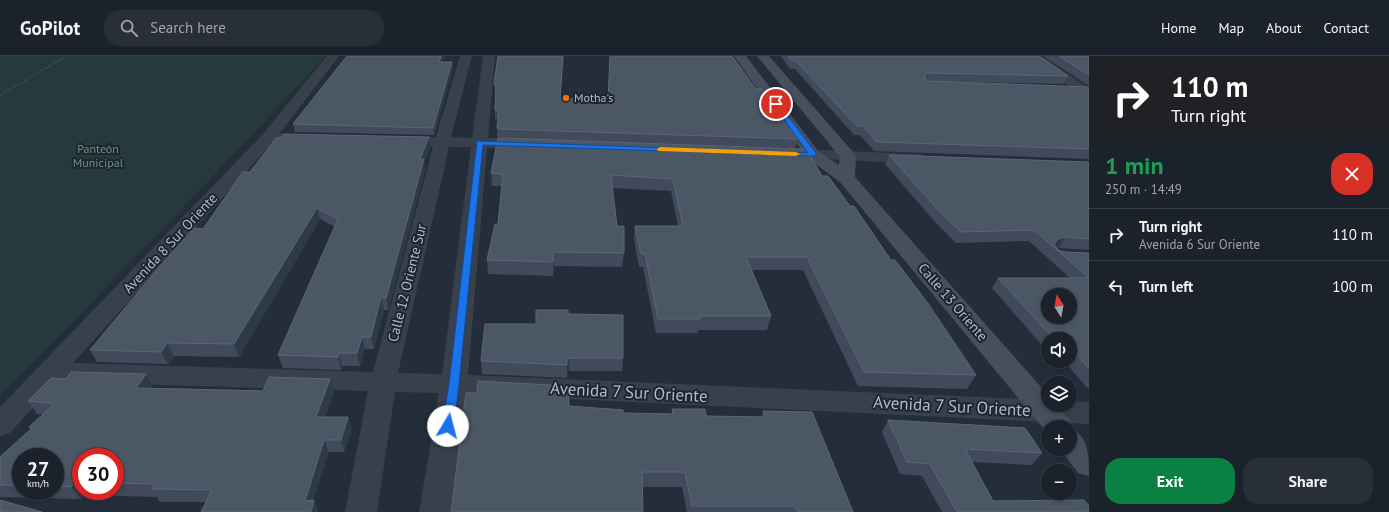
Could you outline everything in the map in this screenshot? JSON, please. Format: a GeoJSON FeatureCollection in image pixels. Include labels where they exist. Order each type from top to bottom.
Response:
{"type":"FeatureCollection","features":[{"type":"Feature","properties":{"kind":"street","name":"Avenida 8 Sur Oriente"},"geometry":{"type":"LineString","coordinates":[[0,425],[48,372],[269,138],[334,56]]}},
{"type":"Feature","properties":{"kind":"street","name":"Calle 12 Oriente Sur"},"geometry":{"type":"LineString","coordinates":[[361,512],[383,382],[442,142],[466,56]]}},
{"type":"Feature","properties":{"kind":"street"},"geometry":{"type":"LineString","coordinates":[[435,512],[454,384],[489,56]]}},
{"type":"Feature","properties":{"kind":"street","name":"Calle 13 Oriente"},"geometry":{"type":"LineString","coordinates":[[740,56],[813,155],[846,178],[1053,419]]}},
{"type":"Feature","properties":{"kind":"street"},"geometry":{"type":"LineString","coordinates":[[763,56],[848,156],[846,178]]}},
{"type":"Feature","properties":{"kind":"street"},"geometry":{"type":"LineString","coordinates":[[1033,56],[1087,92]]}},
{"type":"Feature","properties":{"kind":"street"},"geometry":{"type":"LineString","coordinates":[[1061,90],[1087,92]]}},
{"type":"Feature","properties":{"kind":"street"},"geometry":{"type":"LineString","coordinates":[[269,138],[324,139]]}},
{"type":"Feature","properties":{"kind":"street"},"geometry":{"type":"LineString","coordinates":[[387,141],[543,145]]}},
{"type":"Feature","properties":{"kind":"street"},"geometry":{"type":"LineString","coordinates":[[782,154],[934,159]]}},
{"type":"Feature","properties":{"kind":"street","name":"Avenida 7 Sur Oriente"},"geometry":{"type":"LineString","coordinates":[[48,372],[454,384],[1053,419],[1089,413]]}},
{"type":"Feature","properties":{"kind":"street"},"geometry":{"type":"LineString","coordinates":[[1077,449],[1089,464]]}},
{"type":"Feature","properties":{"kind":"path"},"geometry":{"type":"LineString","coordinates":[[0,95],[66,56]]}},
{"type":"Feature","properties":{"kind":"green space","name":"Panteón Municipal"},"geometry":{"type":"Polygon","coordinates":[[[0,56],[326,56],[165,227],[0,396],[0,56]]]}},
{"type":"Feature","properties":{"kind":"building"},"geometry":{"type":"Polygon","coordinates":[[[347,56],[441,56],[439,62],[452,62],[433,128],[293,124],[347,56]]]}},
{"type":"Feature","properties":{"kind":"building"},"geometry":{"type":"Polygon","coordinates":[[[498,56],[563,56],[560,98],[608,100],[610,56],[732,56],[756,89],[762,89],[776,116],[783,116],[798,139],[500,129],[497,128],[499,110],[495,110],[496,84],[494,84],[498,56]]]}},
{"type":"Feature","properties":{"kind":"building"},"geometry":{"type":"Polygon","coordinates":[[[788,56],[1039,56],[1068,76],[927,73],[924,76],[927,81],[1089,87],[1089,149],[877,142],[863,126],[857,126],[796,61],[792,61],[788,56]]]}},
{"type":"Feature","properties":{"kind":"building"},"geometry":{"type":"Polygon","coordinates":[[[1059,56],[1089,56],[1089,75],[1059,56]]]}},
{"type":"Feature","properties":{"kind":"building"},"geometry":{"type":"Polygon","coordinates":[[[284,134],[429,137],[420,159],[424,159],[386,298],[381,297],[371,337],[362,337],[357,353],[339,353],[338,357],[278,355],[338,219],[317,208],[234,344],[167,343],[161,352],[90,350],[154,273],[194,228],[203,229],[243,172],[250,172],[276,138],[281,138],[284,134]]]}},
{"type":"Feature","properties":{"kind":"building"},"geometry":{"type":"Polygon","coordinates":[[[498,138],[806,149],[822,176],[828,176],[850,206],[854,206],[891,260],[895,260],[927,302],[976,375],[864,372],[807,257],[746,257],[771,316],[699,316],[700,319],[658,319],[645,254],[641,254],[635,226],[683,226],[673,179],[611,175],[617,226],[624,226],[624,253],[554,252],[553,262],[487,260],[495,224],[498,224],[503,174],[491,173],[498,138]]]}},
{"type":"Feature","properties":{"kind":"building"},"geometry":{"type":"Polygon","coordinates":[[[889,155],[1089,162],[1089,239],[1065,237],[1058,239],[1054,244],[1058,250],[1065,252],[1089,253],[1089,278],[1034,230],[961,232],[940,212],[889,155]]]}},
{"type":"Feature","properties":{"kind":"building"},"geometry":{"type":"Polygon","coordinates":[[[998,278],[1089,278],[1089,369],[1077,355],[1077,332],[1048,332],[998,278]]]}},
{"type":"Feature","properties":{"kind":"building"},"geometry":{"type":"Polygon","coordinates":[[[536,310],[568,310],[568,314],[623,315],[623,358],[570,358],[567,359],[567,365],[481,361],[485,324],[536,324],[536,310]]]}},
{"type":"Feature","properties":{"kind":"building"},"geometry":{"type":"Polygon","coordinates":[[[71,372],[146,374],[136,388],[263,391],[269,377],[330,379],[316,417],[348,417],[341,440],[324,440],[305,501],[314,500],[311,512],[201,512],[212,490],[152,489],[155,484],[124,483],[124,448],[72,448],[71,487],[64,487],[64,448],[12,448],[12,485],[0,485],[0,457],[32,428],[29,427],[54,404],[28,401],[51,378],[66,379],[71,372]]]}},
{"type":"Feature","properties":{"kind":"building"},"geometry":{"type":"Polygon","coordinates":[[[478,381],[568,386],[569,406],[623,410],[623,413],[673,414],[672,409],[705,409],[706,416],[765,417],[763,411],[812,412],[853,512],[798,512],[795,506],[692,506],[685,472],[642,472],[643,512],[451,512],[466,393],[477,393],[478,381]]]}},
{"type":"Feature","properties":{"kind":"building"},"geometry":{"type":"Polygon","coordinates":[[[888,420],[1025,428],[1041,453],[965,449],[993,501],[1084,500],[1089,506],[1089,512],[957,512],[930,464],[907,462],[888,420]]]}},
{"type":"Feature","properties":{"kind":"building"},"geometry":{"type":"Polygon","coordinates":[[[0,500],[42,512],[0,512],[0,500]]]}},
{"type":"Feature","properties":{"kind":"slow traffic"},"geometry":{"type":"LineString","coordinates":[[660,149],[796,154]]}},
{"type":"Feature","properties":{"kind":"place","name":"Motha's"},"geometry":{"type":"Point","coordinates":[566,98]}},
{"type":"Feature","properties":{"kind":"route"},"geometry":{"type":"LineString","coordinates":[[448,426],[454,384],[480,143],[813,155],[776,104]]}}]}
